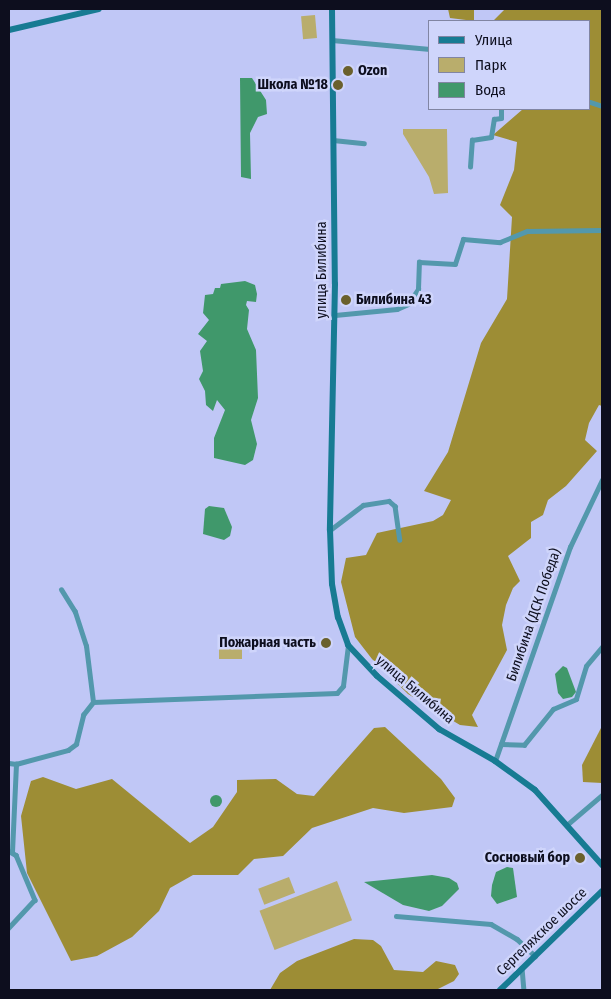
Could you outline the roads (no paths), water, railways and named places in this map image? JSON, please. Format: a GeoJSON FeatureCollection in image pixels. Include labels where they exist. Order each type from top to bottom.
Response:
{"type":"FeatureCollection","features":[{"type":"Feature","properties":{"kind":"main road"},"geometry":{"type":"LineString","coordinates":[[9,30],[99,9]]}},
{"type":"Feature","properties":{"kind":"main road","name":"улица Билибина"},"geometry":{"type":"LineString","coordinates":[[332,9],[335,315],[330,530],[332,584],[348,645],[377,676],[439,729],[495,761],[535,790],[568,824],[602,864]]}},
{"type":"Feature","properties":{"kind":"main road","name":"Сергеляхское шоссе"},"geometry":{"type":"LineString","coordinates":[[500,990],[602,891]]}},
{"type":"Feature","properties":{"kind":"street"},"geometry":{"type":"LineString","coordinates":[[332,40],[428,49]]}},
{"type":"Feature","properties":{"kind":"street"},"geometry":{"type":"LineString","coordinates":[[470,167],[472,140],[491,137],[494,119],[501,118],[501,110]]}},
{"type":"Feature","properties":{"kind":"street"},"geometry":{"type":"LineString","coordinates":[[333,140],[364,143]]}},
{"type":"Feature","properties":{"kind":"street"},"geometry":{"type":"LineString","coordinates":[[335,315],[397,309],[408,304],[418,289],[419,262],[455,264],[463,239],[500,242],[528,231],[602,230]]}},
{"type":"Feature","properties":{"kind":"street","name":"Билибина (ДСК Победа)"},"geometry":{"type":"LineString","coordinates":[[495,761],[570,547],[602,480]]}},
{"type":"Feature","properties":{"kind":"street"},"geometry":{"type":"LineString","coordinates":[[330,530],[363,504],[389,501],[395,506],[400,540]]}},
{"type":"Feature","properties":{"kind":"street"},"geometry":{"type":"LineString","coordinates":[[9,763],[16,764],[68,750],[76,744],[83,715],[93,702],[86,646],[75,612],[61,590]]}},
{"type":"Feature","properties":{"kind":"street"},"geometry":{"type":"LineString","coordinates":[[93,702],[337,693],[342,686],[348,645]]}},
{"type":"Feature","properties":{"kind":"street"},"geometry":{"type":"LineString","coordinates":[[502,744],[524,745],[553,709],[576,699],[586,666],[602,647]]}},
{"type":"Feature","properties":{"kind":"street"},"geometry":{"type":"LineString","coordinates":[[9,928],[32,908],[35,900],[10,851],[16,764]]}},
{"type":"Feature","properties":{"kind":"street"},"geometry":{"type":"LineString","coordinates":[[568,824],[602,795]]}},
{"type":"Feature","properties":{"kind":"street"},"geometry":{"type":"LineString","coordinates":[[396,916],[491,924],[517,939],[535,956]]}},
{"type":"Feature","properties":{"kind":"street"},"geometry":{"type":"LineString","coordinates":[[522,968],[524,990]]}},
{"type":"Feature","properties":{"kind":"water"},"geometry":{"type":"Polygon","coordinates":[[[240,78],[252,78],[266,100],[267,114],[258,117],[250,133],[251,179],[241,177],[240,78]]]}},
{"type":"Feature","properties":{"kind":"water"},"geometry":{"type":"Polygon","coordinates":[[[245,281],[255,285],[257,294],[256,302],[247,301],[246,305],[249,310],[247,329],[256,350],[258,398],[251,420],[257,444],[253,460],[245,465],[214,458],[214,438],[225,410],[217,400],[213,411],[206,405],[205,391],[199,379],[203,371],[200,351],[207,341],[198,334],[209,320],[203,313],[205,295],[213,294],[215,288],[220,288],[221,284],[245,281]]]}},
{"type":"Feature","properties":{"kind":"water"},"geometry":{"type":"Polygon","coordinates":[[[209,506],[224,508],[232,527],[230,536],[224,540],[203,534],[205,509],[209,506]]]}},
{"type":"Feature","properties":{"kind":"water"},"geometry":{"type":"Polygon","coordinates":[[[563,666],[567,668],[576,692],[572,697],[563,699],[558,693],[555,674],[563,666]]]}},
{"type":"Feature","properties":{"kind":"water"},"geometry":{"type":"Polygon","coordinates":[[[214,795],[218,795],[222,801],[218,807],[214,807],[210,803],[210,799],[214,795]]]}},
{"type":"Feature","properties":{"kind":"water"},"geometry":{"type":"Polygon","coordinates":[[[507,867],[513,868],[517,897],[497,904],[491,896],[492,885],[496,872],[507,867]]]}},
{"type":"Feature","properties":{"kind":"water"},"geometry":{"type":"Polygon","coordinates":[[[432,875],[449,878],[457,883],[459,889],[442,906],[429,911],[403,905],[364,882],[432,875]]]}},
{"type":"Feature","properties":{"kind":"place","name":"Ozon"},"geometry":{"type":"Point","coordinates":[348,71]}},
{"type":"Feature","properties":{"kind":"place","name":"Школа №18"},"geometry":{"type":"Point","coordinates":[338,85]}},
{"type":"Feature","properties":{"kind":"place","name":"Билибина 43"},"geometry":{"type":"Point","coordinates":[346,300]}},
{"type":"Feature","properties":{"kind":"place","name":"Пожарная часть"},"geometry":{"type":"Point","coordinates":[326,643]}},
{"type":"Feature","properties":{"kind":"place","name":"Сосновый бор"},"geometry":{"type":"Point","coordinates":[580,858]}}]}
